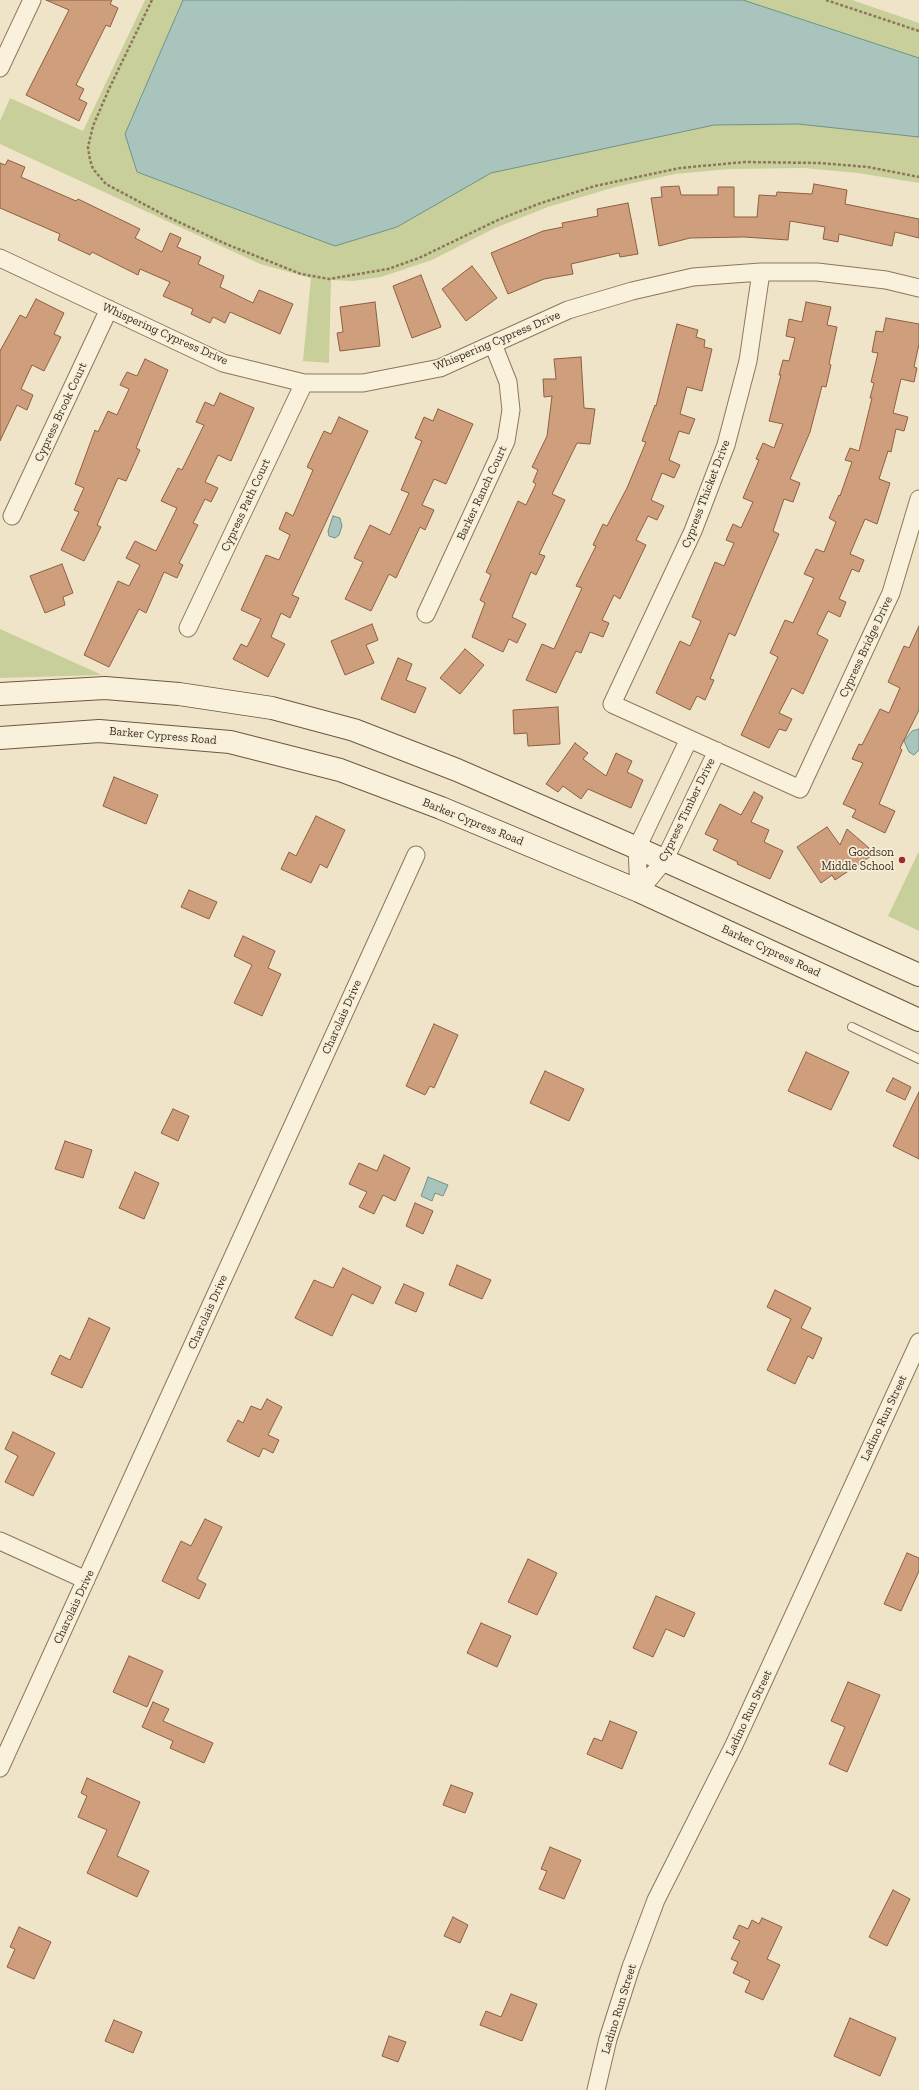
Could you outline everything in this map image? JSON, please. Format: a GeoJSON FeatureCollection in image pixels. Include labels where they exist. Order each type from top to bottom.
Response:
{"type":"FeatureCollection","features":[{"type":"Feature","properties":{"kind":"main road"},"geometry":{"type":"LineString","coordinates":[[0,694],[105,688],[179,694],[272,708],[354,730],[457,770],[637,848],[919,975]]}},
{"type":"Feature","properties":{"kind":"main road","name":"Barker Cypress Road"},"geometry":{"type":"LineString","coordinates":[[0,738],[99,731],[230,742],[340,770],[441,808],[639,891],[919,1020]]}},
{"type":"Feature","properties":{"kind":"street"},"geometry":{"type":"LineString","coordinates":[[0,68],[4,49],[32,0]]}},
{"type":"Feature","properties":{"kind":"street","name":"Whispering Cypress Drive"},"geometry":{"type":"LineString","coordinates":[[0,258],[223,363],[304,382],[363,383],[440,368],[568,310],[632,291],[693,277],[761,272],[817,272],[886,280],[919,288]]}},
{"type":"Feature","properties":{"kind":"street","name":"Cypress Thicket Drive"},"geometry":{"type":"LineString","coordinates":[[612,704],[693,531],[726,445],[748,361],[761,272]]}},
{"type":"Feature","properties":{"kind":"street","name":"Cypress Brook Court"},"geometry":{"type":"LineString","coordinates":[[12,516],[109,309]]}},
{"type":"Feature","properties":{"kind":"street","name":"Barker Ranch Court"},"geometry":{"type":"LineString","coordinates":[[426,614],[506,441],[511,410],[508,382],[493,344]]}},
{"type":"Feature","properties":{"kind":"street","name":"Cypress Path Court"},"geometry":{"type":"LineString","coordinates":[[188,628],[304,382]]}},
{"type":"Feature","properties":{"kind":"street","name":"Cypress Bridge Drive"},"geometry":{"type":"LineString","coordinates":[[800,789],[891,593],[919,499]]}},
{"type":"Feature","properties":{"kind":"street","name":"Cypress Timber Drive"},"geometry":{"type":"LineString","coordinates":[[612,704],[800,789]]}},
{"type":"Feature","properties":{"kind":"street"},"geometry":{"type":"LineString","coordinates":[[639,891],[637,848],[689,738]]}},
{"type":"Feature","properties":{"kind":"street","name":"Cypress Timber Drive"},"geometry":{"type":"LineString","coordinates":[[639,891],[664,861],[717,751]]}},
{"type":"Feature","properties":{"kind":"street","name":"Charolais Drive"},"geometry":{"type":"LineString","coordinates":[[0,1768],[416,855]]}},
{"type":"Feature","properties":{"kind":"street","name":"Ladino Run Street"},"geometry":{"type":"LineString","coordinates":[[596,2090],[608,2039],[656,1900],[734,1745],[919,1342]]}},
{"type":"Feature","properties":{"kind":"street"},"geometry":{"type":"LineString","coordinates":[[0,1541],[86,1580]]}},
{"type":"Feature","properties":{"kind":"lane"},"geometry":{"type":"LineString","coordinates":[[852,1026],[919,1059]]}},
{"type":"Feature","properties":{"kind":"path"},"geometry":{"type":"LineString","coordinates":[[152,0],[101,106],[90,136],[88,147],[90,160],[99,178],[119,191],[226,244],[286,269],[314,277],[329,278],[388,269],[419,258],[500,219],[541,203],[595,186],[673,169],[745,162],[780,162],[868,167],[919,177]]}},
{"type":"Feature","properties":{"kind":"path"},"geometry":{"type":"LineString","coordinates":[[826,0],[919,31]]}},
{"type":"Feature","properties":{"kind":"green space"},"geometry":{"type":"Polygon","coordinates":[[[145,0],[852,0],[919,23],[919,183],[858,173],[804,168],[729,169],[675,174],[615,187],[548,207],[495,228],[432,260],[381,277],[353,281],[331,280],[329,363],[303,361],[311,278],[260,264],[0,144],[0,121],[10,98],[83,131],[145,0]]]}},
{"type":"Feature","properties":{"kind":"green space"},"geometry":{"type":"Polygon","coordinates":[[[0,629],[102,675],[0,678],[0,629]]]}},
{"type":"Feature","properties":{"kind":"green space"},"geometry":{"type":"Polygon","coordinates":[[[919,851],[919,931],[888,916],[919,851]]]}},
{"type":"Feature","properties":{"kind":"water"},"geometry":{"type":"Polygon","coordinates":[[[183,0],[743,0],[919,58],[919,137],[798,124],[714,125],[491,173],[397,227],[335,246],[137,172],[125,134],[183,0]]]}},
{"type":"Feature","properties":{"kind":"water"},"geometry":{"type":"Polygon","coordinates":[[[333,516],[340,518],[342,526],[339,535],[335,538],[329,536],[328,531],[333,516]]]}},
{"type":"Feature","properties":{"kind":"water"},"geometry":{"type":"Polygon","coordinates":[[[919,729],[919,750],[914,755],[909,752],[904,741],[912,731],[919,729]]]}},
{"type":"Feature","properties":{"kind":"water"},"geometry":{"type":"Polygon","coordinates":[[[428,1177],[448,1185],[443,1196],[435,1193],[432,1201],[421,1196],[428,1177]]]}},
{"type":"Feature","properties":{"kind":"building"},"geometry":{"type":"Polygon","coordinates":[[[46,0],[112,0],[110,4],[118,8],[110,27],[106,25],[76,85],[84,89],[79,99],[87,103],[79,121],[26,95],[69,10],[46,0]]]}},
{"type":"Feature","properties":{"kind":"building"},"geometry":{"type":"Polygon","coordinates":[[[8,160],[25,167],[21,177],[76,201],[78,199],[140,229],[135,238],[162,252],[170,233],[181,238],[177,247],[201,257],[198,264],[224,276],[220,287],[253,303],[259,290],[293,304],[280,334],[230,312],[225,323],[213,317],[210,323],[191,314],[193,309],[163,296],[170,282],[140,269],[138,275],[92,252],[90,255],[58,240],[60,234],[0,208],[0,163],[5,165],[8,160]]]}},
{"type":"Feature","properties":{"kind":"building"},"geometry":{"type":"Polygon","coordinates":[[[814,184],[847,190],[845,204],[919,219],[919,238],[895,232],[892,246],[839,234],[838,242],[823,239],[825,227],[790,221],[788,240],[744,237],[690,238],[659,246],[651,198],[662,197],[661,187],[679,186],[681,195],[718,195],[718,187],[734,187],[734,217],[757,217],[759,195],[776,196],[777,192],[812,194],[814,184]]]}},
{"type":"Feature","properties":{"kind":"building"},"geometry":{"type":"Polygon","coordinates":[[[628,203],[638,254],[620,257],[619,253],[571,264],[573,274],[544,279],[508,294],[491,253],[543,231],[563,227],[562,223],[598,216],[597,209],[628,203]]]}},
{"type":"Feature","properties":{"kind":"building"},"geometry":{"type":"Polygon","coordinates":[[[472,266],[497,298],[466,321],[442,289],[472,266]]]}},
{"type":"Feature","properties":{"kind":"building"},"geometry":{"type":"Polygon","coordinates":[[[421,275],[441,327],[412,338],[393,286],[421,275]]]}},
{"type":"Feature","properties":{"kind":"building"},"geometry":{"type":"Polygon","coordinates":[[[36,299],[64,313],[54,334],[61,337],[44,371],[32,365],[21,389],[33,395],[27,410],[17,405],[0,441],[0,351],[20,315],[26,318],[36,299]]]}},
{"type":"Feature","properties":{"kind":"building"},"geometry":{"type":"Polygon","coordinates":[[[375,302],[380,346],[340,351],[337,333],[343,332],[340,307],[375,302]]]}},
{"type":"Feature","properties":{"kind":"building"},"geometry":{"type":"Polygon","coordinates":[[[806,302],[831,307],[827,325],[837,327],[826,387],[822,386],[810,432],[790,479],[800,483],[793,502],[784,499],[773,531],[779,534],[735,636],[729,633],[710,679],[714,680],[705,700],[697,696],[690,710],[656,693],[680,641],[690,646],[701,621],[692,617],[715,562],[724,566],[734,543],[726,540],[733,524],[741,528],[753,502],[743,498],[759,460],[756,459],[763,443],[774,448],[783,424],[769,421],[781,375],[779,375],[783,360],[789,361],[795,338],[786,336],[789,319],[802,322],[806,302]]]}},
{"type":"Feature","properties":{"kind":"building"},"geometry":{"type":"Polygon","coordinates":[[[886,318],[919,324],[919,344],[914,367],[917,368],[914,382],[901,379],[893,413],[908,417],[904,431],[896,429],[891,452],[888,451],[879,479],[890,483],[877,524],[865,519],[850,554],[864,560],[859,572],[852,569],[839,599],[846,602],[840,617],[828,611],[817,634],[828,640],[803,694],[792,688],[779,713],[792,719],[786,731],[779,729],[769,748],[741,735],[778,657],[770,653],[785,620],[793,623],[814,578],[804,574],[816,549],[824,552],[836,522],[829,518],[839,495],[840,496],[852,462],[845,460],[850,448],[859,451],[872,398],[870,398],[874,383],[871,382],[878,353],[872,352],[876,331],[883,332],[886,318]]]}},
{"type":"Feature","properties":{"kind":"building"},"geometry":{"type":"Polygon","coordinates":[[[677,324],[698,330],[696,337],[705,340],[704,347],[712,349],[702,391],[687,387],[680,414],[695,419],[689,434],[679,431],[669,460],[680,465],[674,478],[662,473],[651,500],[664,506],[657,520],[648,516],[636,540],[646,545],[620,599],[614,595],[602,620],[609,623],[603,637],[590,632],[581,653],[576,651],[556,693],[526,680],[542,644],[554,649],[582,588],[576,586],[596,546],[593,545],[603,524],[607,526],[627,488],[646,442],[642,441],[655,405],[656,406],[677,324]]]}},
{"type":"Feature","properties":{"kind":"building"},"geometry":{"type":"Polygon","coordinates":[[[581,357],[584,408],[595,409],[590,444],[577,443],[552,494],[565,500],[539,554],[545,556],[536,575],[531,572],[512,617],[526,624],[517,643],[509,639],[503,652],[472,637],[485,603],[480,600],[491,575],[486,572],[518,501],[526,505],[536,484],[533,482],[538,470],[532,467],[547,436],[552,396],[544,397],[543,379],[556,379],[554,359],[581,357]]]}},
{"type":"Feature","properties":{"kind":"building"},"geometry":{"type":"Polygon","coordinates":[[[145,359],[168,370],[136,448],[140,450],[126,481],[118,478],[97,525],[101,527],[84,561],[61,550],[79,512],[74,510],[84,488],[75,484],[95,430],[98,432],[108,411],[117,415],[129,389],[120,385],[127,372],[137,376],[145,359]]]}},
{"type":"Feature","properties":{"kind":"building"},"geometry":{"type":"Polygon","coordinates":[[[220,393],[254,408],[231,461],[218,455],[205,482],[218,488],[211,502],[205,499],[193,523],[198,525],[179,563],[183,565],[177,578],[164,572],[146,613],[139,609],[109,667],[84,655],[118,581],[129,586],[140,565],[126,558],[135,541],[156,551],[177,508],[161,501],[178,468],[182,470],[204,425],[196,422],[205,402],[214,406],[220,393]]]}},
{"type":"Feature","properties":{"kind":"building"},"geometry":{"type":"Polygon","coordinates":[[[438,409],[473,424],[446,484],[434,479],[422,505],[434,510],[425,530],[420,527],[396,578],[389,574],[371,611],[345,599],[363,562],[354,558],[370,525],[390,535],[409,493],[401,490],[422,441],[415,438],[424,417],[433,421],[438,409]]]}},
{"type":"Feature","properties":{"kind":"building"},"geometry":{"type":"Polygon","coordinates":[[[339,417],[368,431],[292,595],[299,598],[290,618],[281,613],[271,637],[285,644],[268,677],[233,659],[241,644],[247,647],[261,619],[241,610],[266,555],[279,560],[290,535],[279,529],[286,512],[293,516],[313,470],[307,467],[324,431],[331,434],[339,417]]]}},
{"type":"Feature","properties":{"kind":"building"},"geometry":{"type":"Polygon","coordinates":[[[62,564],[73,593],[63,597],[65,605],[45,613],[30,576],[62,564]]]}},
{"type":"Feature","properties":{"kind":"building"},"geometry":{"type":"Polygon","coordinates":[[[372,624],[378,640],[366,645],[374,663],[345,675],[331,641],[372,624]]]}},
{"type":"Feature","properties":{"kind":"building"},"geometry":{"type":"Polygon","coordinates":[[[919,626],[919,710],[900,748],[902,750],[879,804],[895,811],[885,833],[852,817],[856,810],[843,804],[863,763],[852,759],[859,744],[862,745],[880,709],[889,713],[900,688],[888,682],[904,646],[909,648],[919,626]]]}},
{"type":"Feature","properties":{"kind":"building"},"geometry":{"type":"Polygon","coordinates":[[[465,649],[484,665],[460,694],[440,678],[465,649]]]}},
{"type":"Feature","properties":{"kind":"building"},"geometry":{"type":"Polygon","coordinates":[[[398,658],[412,664],[406,680],[426,688],[415,713],[381,699],[398,658]]]}},
{"type":"Feature","properties":{"kind":"building"},"geometry":{"type":"Polygon","coordinates":[[[558,707],[560,744],[528,746],[527,733],[514,734],[513,710],[558,707]]]}},
{"type":"Feature","properties":{"kind":"building"},"geometry":{"type":"Polygon","coordinates":[[[575,743],[588,753],[583,759],[606,776],[616,753],[632,761],[627,772],[643,780],[631,808],[588,789],[581,799],[563,786],[558,792],[546,784],[575,743]]]}},
{"type":"Feature","properties":{"kind":"building"},"geometry":{"type":"Polygon","coordinates":[[[114,777],[158,795],[146,824],[103,806],[114,777]]]}},
{"type":"Feature","properties":{"kind":"building"},"geometry":{"type":"Polygon","coordinates":[[[754,792],[763,797],[751,822],[769,830],[764,842],[783,851],[770,879],[737,864],[738,862],[713,850],[718,840],[705,834],[720,804],[741,815],[754,792]]]}},
{"type":"Feature","properties":{"kind":"building"},"geometry":{"type":"Polygon","coordinates":[[[316,816],[345,830],[327,868],[320,864],[311,883],[281,869],[289,852],[296,856],[316,816]]]}},
{"type":"Feature","properties":{"kind":"building"},"geometry":{"type":"Polygon","coordinates":[[[827,827],[840,845],[847,829],[869,848],[865,853],[871,856],[835,880],[832,875],[821,883],[797,847],[827,827]]]}},
{"type":"Feature","properties":{"kind":"building"},"geometry":{"type":"Polygon","coordinates":[[[189,890],[217,902],[209,919],[181,907],[189,890]]]}},
{"type":"Feature","properties":{"kind":"building"},"geometry":{"type":"Polygon","coordinates":[[[243,936],[275,951],[268,968],[281,974],[262,1016],[234,1003],[252,965],[234,956],[243,936]]]}},
{"type":"Feature","properties":{"kind":"building"},"geometry":{"type":"Polygon","coordinates":[[[434,1024],[458,1035],[434,1088],[430,1086],[425,1095],[406,1086],[434,1024]]]}},
{"type":"Feature","properties":{"kind":"building"},"geometry":{"type":"Polygon","coordinates":[[[806,1052],[849,1072],[831,1110],[788,1091],[806,1052]]]}},
{"type":"Feature","properties":{"kind":"building"},"geometry":{"type":"Polygon","coordinates":[[[545,1071],[584,1089],[569,1121],[530,1103],[545,1071]]]}},
{"type":"Feature","properties":{"kind":"building"},"geometry":{"type":"Polygon","coordinates":[[[893,1078],[911,1087],[905,1100],[886,1091],[893,1078]]]}},
{"type":"Feature","properties":{"kind":"building"},"geometry":{"type":"Polygon","coordinates":[[[919,1092],[919,1159],[893,1146],[919,1092]]]}},
{"type":"Feature","properties":{"kind":"building"},"geometry":{"type":"Polygon","coordinates":[[[173,1109],[189,1116],[178,1141],[161,1133],[173,1109]]]}},
{"type":"Feature","properties":{"kind":"building"},"geometry":{"type":"Polygon","coordinates":[[[65,1141],[92,1150],[83,1178],[55,1169],[65,1141]]]}},
{"type":"Feature","properties":{"kind":"building"},"geometry":{"type":"Polygon","coordinates":[[[384,1155],[410,1168],[395,1201],[383,1195],[374,1214],[359,1207],[367,1192],[349,1184],[359,1163],[377,1171],[384,1155]]]}},
{"type":"Feature","properties":{"kind":"building"},"geometry":{"type":"Polygon","coordinates":[[[135,1172],[159,1183],[144,1219],[119,1208],[135,1172]]]}},
{"type":"Feature","properties":{"kind":"building"},"geometry":{"type":"Polygon","coordinates":[[[415,1203],[433,1211],[423,1234],[406,1226],[415,1203]]]}},
{"type":"Feature","properties":{"kind":"building"},"geometry":{"type":"Polygon","coordinates":[[[457,1265],[491,1280],[482,1299],[449,1285],[457,1265]]]}},
{"type":"Feature","properties":{"kind":"building"},"geometry":{"type":"Polygon","coordinates":[[[343,1268],[381,1287],[373,1304],[352,1294],[332,1336],[295,1318],[314,1280],[333,1288],[343,1268]]]}},
{"type":"Feature","properties":{"kind":"building"},"geometry":{"type":"Polygon","coordinates":[[[404,1284],[424,1293],[416,1312],[395,1303],[404,1284]]]}},
{"type":"Feature","properties":{"kind":"building"},"geometry":{"type":"Polygon","coordinates":[[[775,1290],[811,1308],[801,1328],[822,1338],[813,1359],[808,1356],[795,1384],[767,1370],[791,1319],[767,1307],[775,1290]]]}},
{"type":"Feature","properties":{"kind":"building"},"geometry":{"type":"Polygon","coordinates":[[[89,1318],[110,1328],[82,1388],[51,1374],[60,1355],[70,1360],[89,1318]]]}},
{"type":"Feature","properties":{"kind":"building"},"geometry":{"type":"Polygon","coordinates":[[[267,1399],[282,1407],[268,1435],[279,1440],[273,1453],[263,1448],[259,1457],[227,1441],[238,1420],[243,1423],[251,1406],[261,1410],[267,1399]]]}},
{"type":"Feature","properties":{"kind":"building"},"geometry":{"type":"Polygon","coordinates":[[[13,1432],[55,1453],[33,1496],[5,1482],[18,1456],[5,1449],[13,1432]]]}},
{"type":"Feature","properties":{"kind":"building"},"geometry":{"type":"Polygon","coordinates":[[[205,1519],[222,1527],[197,1579],[206,1584],[199,1599],[162,1581],[181,1541],[191,1546],[205,1519]]]}},
{"type":"Feature","properties":{"kind":"building"},"geometry":{"type":"Polygon","coordinates":[[[907,1553],[919,1558],[919,1571],[901,1611],[884,1604],[907,1553]]]}},
{"type":"Feature","properties":{"kind":"building"},"geometry":{"type":"Polygon","coordinates":[[[528,1559],[557,1573],[537,1615],[508,1602],[528,1559]]]}},
{"type":"Feature","properties":{"kind":"building"},"geometry":{"type":"Polygon","coordinates":[[[656,1596],[695,1613],[684,1637],[666,1629],[653,1657],[633,1648],[656,1596]]]}},
{"type":"Feature","properties":{"kind":"building"},"geometry":{"type":"Polygon","coordinates":[[[481,1623],[511,1636],[497,1667],[467,1653],[481,1623]]]}},
{"type":"Feature","properties":{"kind":"building"},"geometry":{"type":"Polygon","coordinates":[[[129,1656],[163,1671],[147,1707],[113,1692],[129,1656]]]}},
{"type":"Feature","properties":{"kind":"building"},"geometry":{"type":"Polygon","coordinates":[[[848,1682],[880,1695],[847,1772],[829,1764],[845,1727],[831,1721],[848,1682]]]}},
{"type":"Feature","properties":{"kind":"building"},"geometry":{"type":"Polygon","coordinates":[[[153,1702],[169,1709],[163,1721],[213,1743],[204,1763],[170,1748],[173,1741],[142,1727],[153,1702]]]}},
{"type":"Feature","properties":{"kind":"building"},"geometry":{"type":"Polygon","coordinates":[[[610,1721],[637,1732],[622,1769],[587,1754],[594,1738],[602,1741],[610,1721]]]}},
{"type":"Feature","properties":{"kind":"building"},"geometry":{"type":"Polygon","coordinates":[[[87,1778],[140,1802],[117,1856],[149,1871],[137,1897],[87,1873],[107,1830],[78,1817],[87,1796],[81,1793],[87,1778]]]}},
{"type":"Feature","properties":{"kind":"building"},"geometry":{"type":"Polygon","coordinates":[[[451,1785],[473,1793],[465,1813],[443,1805],[451,1785]]]}},
{"type":"Feature","properties":{"kind":"building"},"geometry":{"type":"Polygon","coordinates":[[[550,1847],[581,1860],[564,1899],[539,1889],[547,1871],[541,1869],[550,1847]]]}},
{"type":"Feature","properties":{"kind":"building"},"geometry":{"type":"Polygon","coordinates":[[[893,1890],[910,1899],[887,1946],[869,1937],[893,1890]]]}},
{"type":"Feature","properties":{"kind":"building"},"geometry":{"type":"Polygon","coordinates":[[[453,1917],[468,1925],[460,1943],[444,1936],[453,1917]]]}},
{"type":"Feature","properties":{"kind":"building"},"geometry":{"type":"Polygon","coordinates":[[[762,1918],[782,1927],[767,1959],[780,1965],[763,2000],[745,1992],[750,1981],[733,1973],[738,1962],[731,1959],[740,1941],[733,1938],[739,1925],[748,1929],[752,1920],[759,1924],[762,1918]]]}},
{"type":"Feature","properties":{"kind":"building"},"geometry":{"type":"Polygon","coordinates":[[[19,1927],[51,1942],[34,1979],[7,1967],[15,1949],[10,1947],[19,1927]]]}},
{"type":"Feature","properties":{"kind":"building"},"geometry":{"type":"Polygon","coordinates":[[[511,1994],[537,2004],[522,2041],[480,2025],[486,2011],[501,2017],[511,1994]]]}},
{"type":"Feature","properties":{"kind":"building"},"geometry":{"type":"Polygon","coordinates":[[[850,2018],[896,2038],[880,2076],[834,2056],[850,2018]]]}},
{"type":"Feature","properties":{"kind":"building"},"geometry":{"type":"Polygon","coordinates":[[[114,2020],[142,2032],[133,2053],[105,2041],[114,2020]]]}},
{"type":"Feature","properties":{"kind":"building"},"geometry":{"type":"Polygon","coordinates":[[[389,2036],[406,2042],[398,2062],[382,2056],[389,2036]]]}},
{"type":"Feature","properties":{"kind":"place","name":"Goodson Middle School"},"geometry":{"type":"Point","coordinates":[902,860]}}]}
